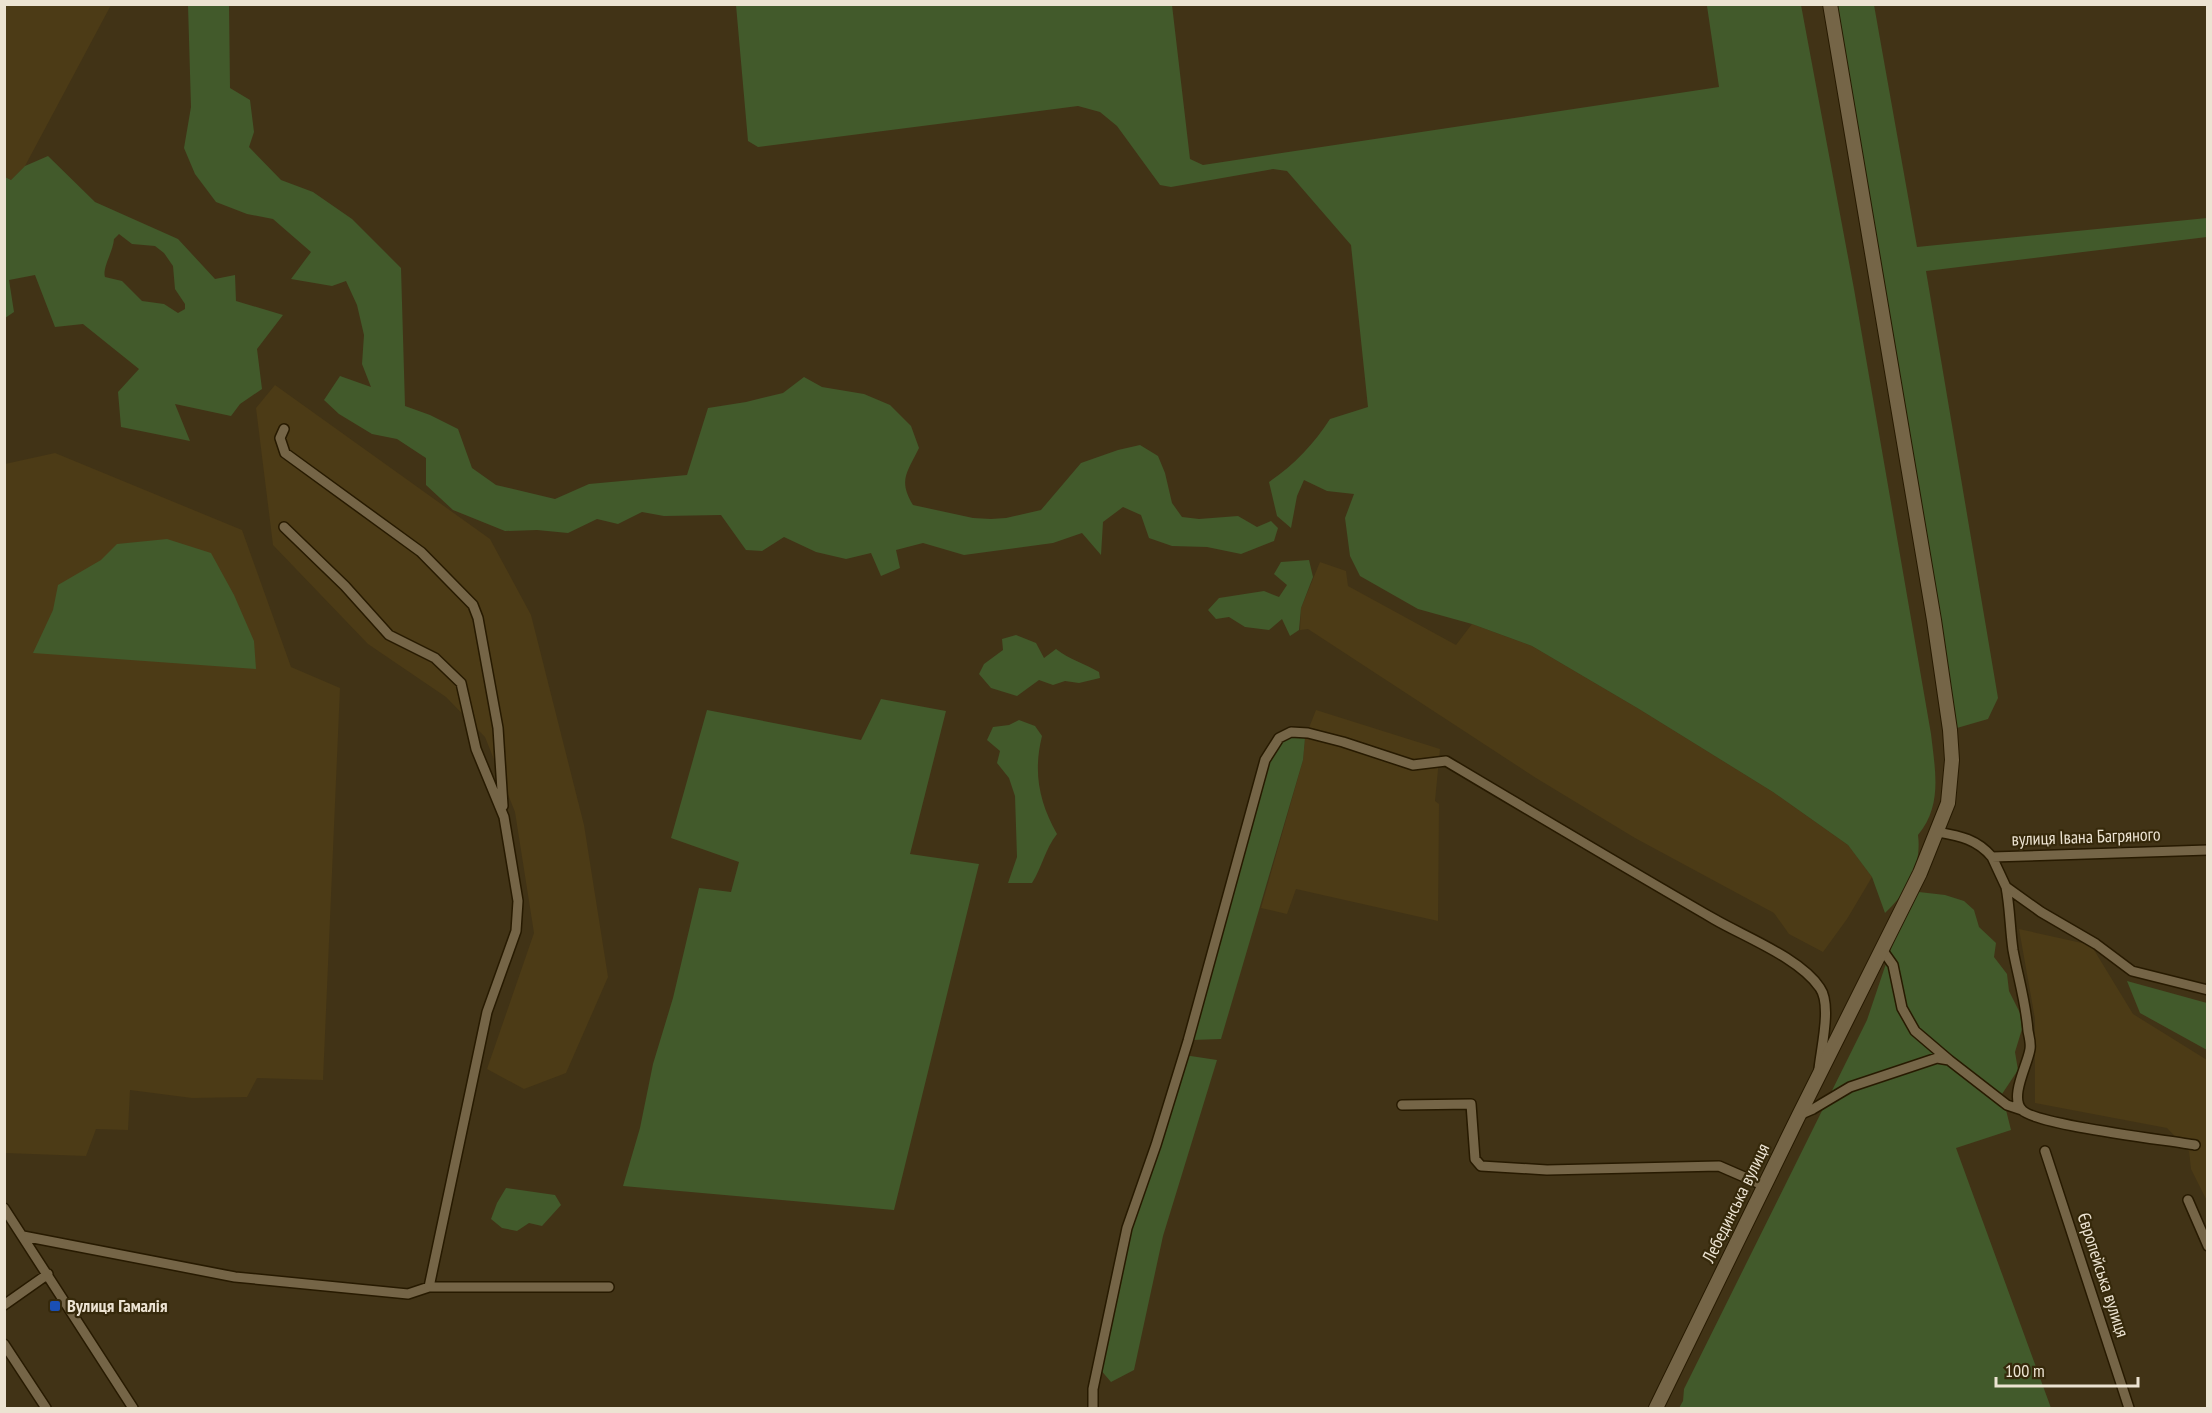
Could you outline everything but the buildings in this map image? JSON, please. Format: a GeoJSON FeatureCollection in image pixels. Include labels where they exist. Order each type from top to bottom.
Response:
{"type":"FeatureCollection","features":[{"type":"Feature","properties":{"kind":"street","name":"Лебединська вулиця"},"geometry":{"type":"LineString","coordinates":[[1656,1408],[1920,873],[1938,832],[1950,790],[1952,760],[1950,730],[1930,597],[1830,4]]}},
{"type":"Feature","properties":{"kind":"street"},"geometry":{"type":"LineString","coordinates":[[284,429],[280,438],[285,453],[421,552],[453,582],[473,605],[478,618],[498,728],[504,817],[518,901],[516,931],[487,1012],[474,1065],[429,1287]]}},
{"type":"Feature","properties":{"kind":"street"},"geometry":{"type":"LineString","coordinates":[[284,527],[345,586],[389,635],[435,658],[461,683],[476,748],[504,817]]}},
{"type":"Feature","properties":{"kind":"street"},"geometry":{"type":"LineString","coordinates":[[1093,1408],[1093,1389],[1127,1228],[1188,1041],[1265,760],[1279,738],[1292,732],[1308,733],[1334,740],[1413,765],[1446,761],[1714,919],[1787,959],[1809,974],[1822,990],[1825,1003],[1824,1028],[1818,1077]]}},
{"type":"Feature","properties":{"kind":"street","name":"вулиця Івана Багряного"},"geometry":{"type":"LineString","coordinates":[[1938,832],[1983,846],[1992,857],[2208,850]]}},
{"type":"Feature","properties":{"kind":"street"},"geometry":{"type":"LineString","coordinates":[[1992,857],[2006,887],[2011,915],[2013,949],[2026,1007],[2030,1048],[2021,1075],[2018,1097],[2022,1110]]}},
{"type":"Feature","properties":{"kind":"street"},"geometry":{"type":"LineString","coordinates":[[2006,887],[2041,912],[2096,944],[2132,971],[2208,990]]}},
{"type":"Feature","properties":{"kind":"street"},"geometry":{"type":"LineString","coordinates":[[1881,948],[1893,965],[1902,1008],[1915,1031],[2007,1105],[2030,1115],[2068,1125],[2195,1145]]}},
{"type":"Feature","properties":{"kind":"street"},"geometry":{"type":"LineString","coordinates":[[1799,1115],[1850,1087],[1937,1058],[1949,1060]]}},
{"type":"Feature","properties":{"kind":"street"},"geometry":{"type":"LineString","coordinates":[[1402,1104],[1471,1104],[1475,1159],[1481,1166],[1547,1170],[1719,1166],[1765,1186]]}},
{"type":"Feature","properties":{"kind":"street","name":"Європейська вулиця"},"geometry":{"type":"LineString","coordinates":[[2045,1151],[2129,1408]]}},
{"type":"Feature","properties":{"kind":"street"},"geometry":{"type":"LineString","coordinates":[[2188,1200],[2208,1246]]}},
{"type":"Feature","properties":{"kind":"street"},"geometry":{"type":"LineString","coordinates":[[4,1208],[133,1408]]}},
{"type":"Feature","properties":{"kind":"street"},"geometry":{"type":"LineString","coordinates":[[24,1236],[235,1277],[408,1294],[429,1287],[609,1287]]}},
{"type":"Feature","properties":{"kind":"street"},"geometry":{"type":"LineString","coordinates":[[4,1305],[48,1274]]}},
{"type":"Feature","properties":{"kind":"street"},"geometry":{"type":"LineString","coordinates":[[4,1344],[46,1408]]}},
{"type":"Feature","properties":{"kind":"shaded area"},"geometry":{"type":"Polygon","coordinates":[[[5,5],[111,5],[25,166],[11,180],[5,177],[5,5]]]}},
{"type":"Feature","properties":{"kind":"shaded area"},"geometry":{"type":"Polygon","coordinates":[[[275,385],[490,539],[531,615],[584,825],[608,977],[566,1073],[524,1089],[487,1069],[534,933],[515,812],[485,737],[446,697],[368,644],[273,545],[256,408],[275,385]]]}},
{"type":"Feature","properties":{"kind":"shaded area"},"geometry":{"type":"Polygon","coordinates":[[[55,453],[242,530],[291,667],[340,688],[323,1080],[257,1078],[247,1097],[192,1098],[130,1090],[128,1130],[96,1129],[86,1156],[5,1153],[5,464],[55,453]]]}},
{"type":"Feature","properties":{"kind":"shaded area"},"geometry":{"type":"Polygon","coordinates":[[[1320,562],[1346,571],[1348,586],[1456,645],[1472,624],[1532,646],[1773,792],[1848,845],[1872,877],[1847,919],[1823,952],[1789,934],[1774,913],[1635,838],[1536,778],[1308,629],[1300,630],[1301,608],[1320,562]]]}},
{"type":"Feature","properties":{"kind":"shaded area"},"geometry":{"type":"Polygon","coordinates":[[[1316,710],[1440,749],[1435,801],[1439,804],[1438,921],[1296,889],[1287,914],[1261,908],[1303,760],[1305,738],[1316,710]]]}},
{"type":"Feature","properties":{"kind":"shaded area"},"geometry":{"type":"Polygon","coordinates":[[[2019,929],[2091,945],[2133,1014],[2207,1060],[2207,1201],[2191,1169],[2189,1151],[2167,1128],[2035,1103],[2035,1019],[2019,929]]]}},
{"type":"Feature","properties":{"kind":"green space"},"geometry":{"type":"Polygon","coordinates":[[[1712,4],[1801,5],[1854,289],[1934,761],[1934,799],[1926,824],[1918,835],[1918,857],[1915,868],[1900,897],[1885,913],[1872,877],[1848,845],[1773,792],[1532,646],[1472,624],[1418,609],[1360,576],[1350,556],[1345,518],[1354,494],[1327,491],[1304,480],[1297,496],[1291,528],[1277,516],[1269,482],[1303,454],[1330,419],[1368,407],[1351,245],[1287,171],[1273,169],[1171,187],[1160,185],[1117,126],[1100,112],[1078,106],[758,147],[748,141],[736,5],[1172,5],[1190,159],[1203,165],[1719,87],[1707,6],[1712,4]]]}},
{"type":"Feature","properties":{"kind":"green space"},"geometry":{"type":"Polygon","coordinates":[[[188,5],[229,5],[230,88],[250,100],[254,132],[249,147],[281,180],[313,192],[352,219],[401,268],[405,406],[458,429],[472,468],[496,485],[555,499],[589,484],[687,475],[708,408],[783,393],[804,377],[822,387],[864,394],[890,405],[911,426],[919,448],[908,470],[905,483],[913,505],[973,518],[991,519],[1041,510],[1081,463],[1140,445],[1158,456],[1165,473],[1172,503],[1182,517],[1199,519],[1238,516],[1257,527],[1271,521],[1278,528],[1274,541],[1241,554],[1207,547],[1172,546],[1149,538],[1141,515],[1123,507],[1103,522],[1101,555],[1082,533],[1053,543],[964,555],[923,543],[896,550],[900,568],[881,576],[871,553],[846,559],[816,552],[784,537],[762,551],[746,550],[721,515],[664,516],[642,512],[618,524],[597,519],[568,533],[537,530],[505,531],[453,510],[426,485],[426,458],[397,439],[372,434],[339,414],[324,400],[340,376],[371,387],[362,364],[364,335],[357,305],[346,281],[332,286],[291,279],[311,252],[273,219],[247,214],[216,202],[195,174],[184,148],[191,107],[188,5]]]}},
{"type":"Feature","properties":{"kind":"green space"},"geometry":{"type":"Polygon","coordinates":[[[1830,5],[1874,5],[1917,247],[2207,218],[2207,237],[1926,271],[1998,698],[1988,719],[1950,730],[1830,5]]]}},
{"type":"Feature","properties":{"kind":"green space"},"geometry":{"type":"Polygon","coordinates":[[[48,156],[95,202],[178,239],[215,279],[235,275],[236,301],[283,315],[257,349],[262,389],[240,404],[231,416],[175,404],[190,441],[121,427],[118,392],[139,369],[83,324],[55,327],[35,275],[9,280],[14,312],[5,318],[5,177],[11,180],[25,166],[48,156]],[[119,234],[114,239],[104,273],[105,277],[122,281],[142,301],[164,304],[178,313],[185,309],[185,304],[175,289],[173,266],[164,253],[155,246],[132,244],[119,234]]]}},
{"type":"Feature","properties":{"kind":"green space"},"geometry":{"type":"Polygon","coordinates":[[[167,539],[211,553],[234,595],[254,641],[256,669],[33,653],[53,610],[58,585],[101,560],[117,544],[167,539]]]}},
{"type":"Feature","properties":{"kind":"green space"},"geometry":{"type":"Polygon","coordinates":[[[1309,560],[1313,577],[1301,608],[1299,630],[1290,636],[1282,619],[1269,630],[1245,627],[1229,617],[1216,619],[1208,610],[1219,598],[1264,591],[1279,597],[1287,585],[1274,574],[1281,562],[1309,560]]]}},
{"type":"Feature","properties":{"kind":"green space"},"geometry":{"type":"Polygon","coordinates":[[[1016,635],[1036,643],[1044,658],[1056,649],[1099,672],[1100,678],[1079,683],[1065,681],[1053,685],[1039,680],[1017,696],[991,688],[979,674],[984,664],[1003,650],[1002,639],[1016,635]]]}},
{"type":"Feature","properties":{"kind":"green space"},"geometry":{"type":"Polygon","coordinates":[[[881,699],[946,711],[910,854],[979,864],[894,1210],[623,1186],[640,1128],[653,1064],[673,998],[699,888],[731,892],[739,862],[671,838],[707,710],[861,740],[881,699]]]}},
{"type":"Feature","properties":{"kind":"green space"},"geometry":{"type":"Polygon","coordinates":[[[1019,720],[1035,726],[1042,736],[1038,762],[1039,786],[1046,810],[1057,834],[1032,883],[1008,883],[1017,857],[1015,796],[1009,778],[997,763],[1000,751],[987,740],[993,727],[1009,725],[1019,720]]]}},
{"type":"Feature","properties":{"kind":"green space"},"geometry":{"type":"Polygon","coordinates":[[[1302,736],[1305,738],[1303,760],[1221,1039],[1192,1040],[1213,956],[1233,895],[1268,762],[1281,743],[1290,738],[1302,736]]]}},
{"type":"Feature","properties":{"kind":"green space"},"geometry":{"type":"Polygon","coordinates":[[[1919,892],[1945,895],[1964,901],[1974,910],[1979,927],[1996,943],[1994,957],[2007,974],[2009,991],[2020,1013],[2022,1029],[2015,1052],[2018,1070],[2002,1094],[2011,1130],[1956,1148],[2051,1408],[1679,1408],[1683,1401],[1684,1389],[1867,1020],[1900,922],[1919,892]]]}},
{"type":"Feature","properties":{"kind":"green space"},"geometry":{"type":"Polygon","coordinates":[[[2127,981],[2207,1003],[2207,1050],[2140,1013],[2127,981]]]}},
{"type":"Feature","properties":{"kind":"green space"},"geometry":{"type":"Polygon","coordinates":[[[1184,1055],[1217,1060],[1163,1236],[1134,1370],[1111,1382],[1099,1368],[1127,1228],[1184,1055]]]}},
{"type":"Feature","properties":{"kind":"green space"},"geometry":{"type":"Polygon","coordinates":[[[506,1188],[555,1195],[561,1205],[542,1226],[529,1223],[517,1231],[502,1228],[491,1219],[506,1188]]]}},
{"type":"Feature","properties":{"kind":"place","name":"Вулиця Гамалія"},"geometry":{"type":"Point","coordinates":[55,1306]}}]}
